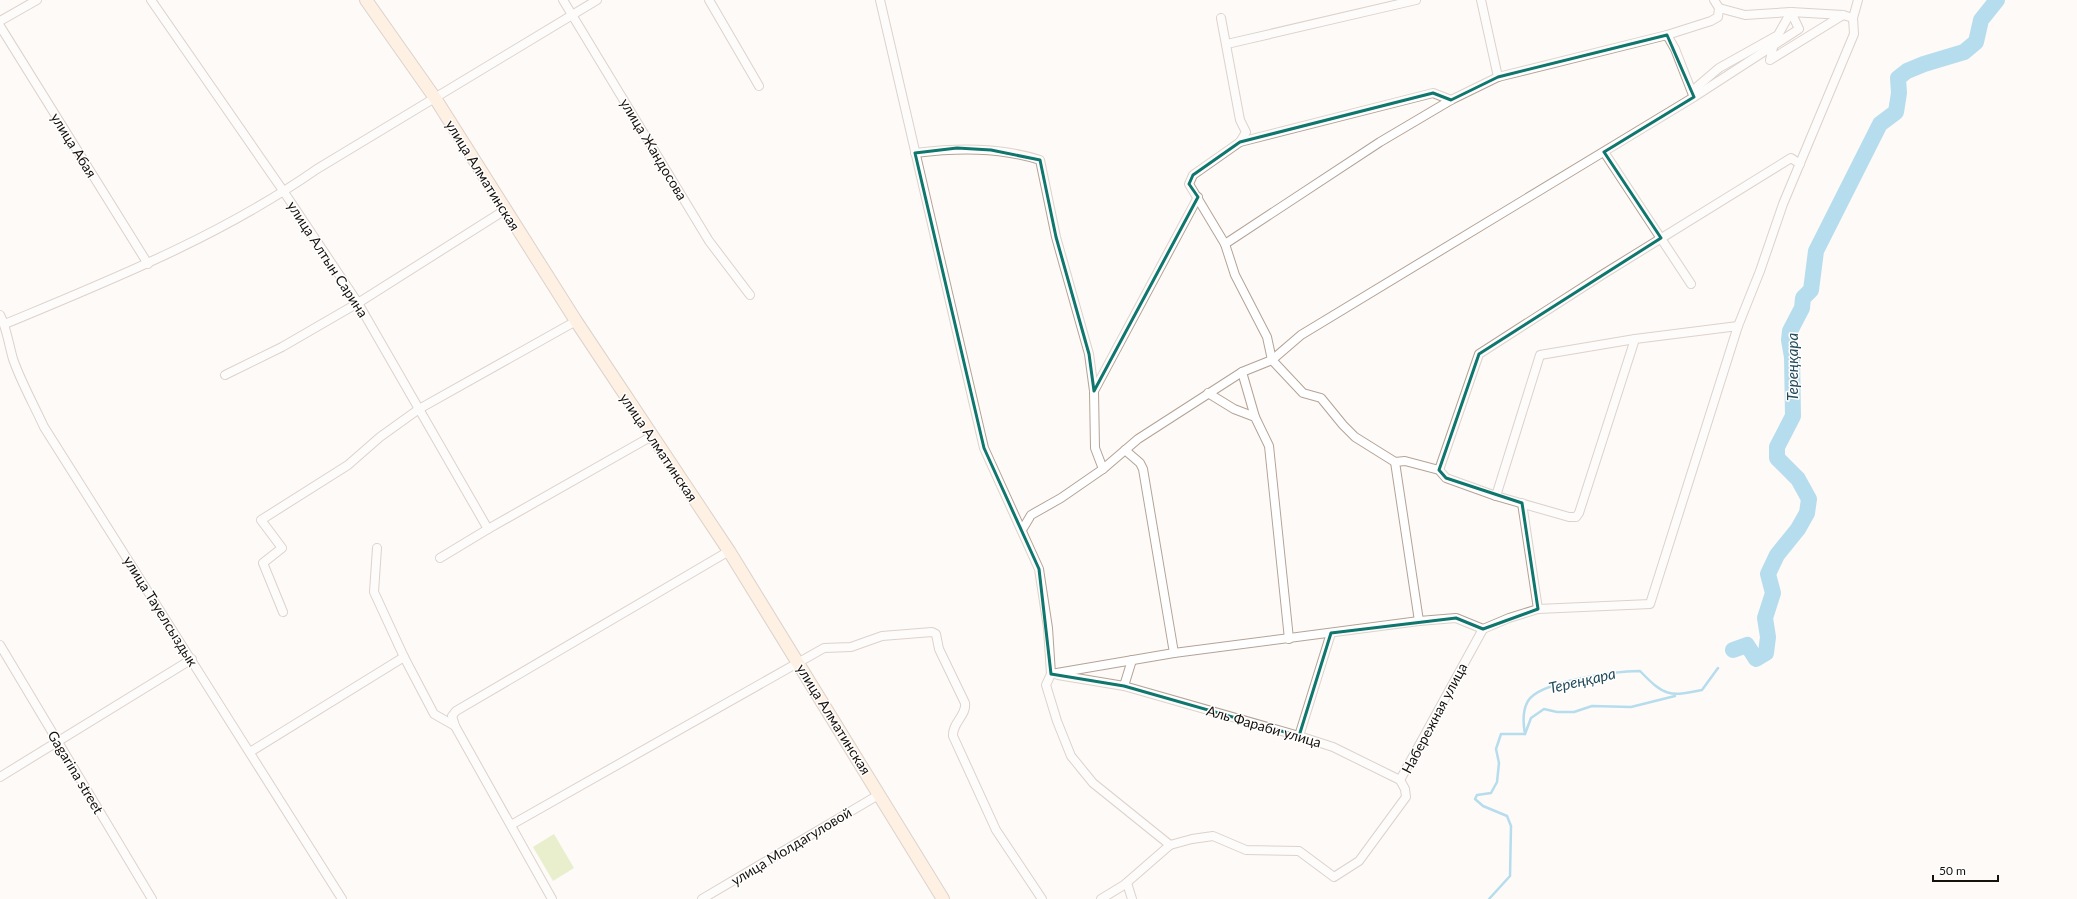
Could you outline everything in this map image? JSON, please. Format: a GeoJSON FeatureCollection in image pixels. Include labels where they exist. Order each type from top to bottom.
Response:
{"type":"FeatureCollection","features":[{"type":"Feature","properties":{"kind":"street"},"geometry":{"type":"LineString","coordinates":[[0,21],[37,0]]}},
{"type":"Feature","properties":{"kind":"street","name":"улица Алтын Сарина"},"geometry":{"type":"LineString","coordinates":[[151,0],[284,192],[358,303],[488,529]]}},
{"type":"Feature","properties":{"kind":"street","name":"улица Алматинская"},"geometry":{"type":"LineString","coordinates":[[366,0],[435,98],[576,321],[729,551],[880,794],[943,899]]}},
{"type":"Feature","properties":{"kind":"street","name":"улица Жандосова"},"geometry":{"type":"LineString","coordinates":[[563,0],[573,14],[709,241],[750,295]]}},
{"type":"Feature","properties":{"kind":"street"},"geometry":{"type":"LineString","coordinates":[[5,324],[148,264],[210,234],[284,192],[317,169],[597,0]]}},
{"type":"Feature","properties":{"kind":"street"},"geometry":{"type":"LineString","coordinates":[[709,0],[759,86]]}},
{"type":"Feature","properties":{"kind":"street"},"geometry":{"type":"LineString","coordinates":[[880,0],[984,448],[1022,530],[1038,569],[1048,628],[1051,674],[1046,685],[1057,721],[1071,756],[1093,783],[1170,845]]}},
{"type":"Feature","properties":{"kind":"street"},"geometry":{"type":"LineString","coordinates":[[1227,44],[1416,0]]}},
{"type":"Feature","properties":{"kind":"street"},"geometry":{"type":"LineString","coordinates":[[1481,0],[1498,77]]}},
{"type":"Feature","properties":{"kind":"street"},"geometry":{"type":"LineString","coordinates":[[1226,244],[1380,142],[1451,100],[1498,77],[1667,35],[1711,21],[1718,17],[1719,8],[1714,0]]}},
{"type":"Feature","properties":{"kind":"street"},"geometry":{"type":"LineString","coordinates":[[1051,674],[1174,653],[1419,622],[1456,618],[1484,629],[1509,618],[1538,609],[1650,604],[1738,326],[1760,271],[1783,204],[1854,34],[1853,18],[1858,0]]}},
{"type":"Feature","properties":{"kind":"street"},"geometry":{"type":"LineString","coordinates":[[1719,8],[1745,15],[1791,12],[1843,15],[1853,18]]}},
{"type":"Feature","properties":{"kind":"street"},"geometry":{"type":"LineString","coordinates":[[1022,530],[1031,515],[1061,498],[1103,469],[1138,439],[1208,393],[1242,372],[1272,360],[1301,335],[1604,152],[1693,94],[1799,29],[1791,12]]}},
{"type":"Feature","properties":{"kind":"street"},"geometry":{"type":"LineString","coordinates":[[1791,12],[1773,46],[1770,60],[1843,15]]}},
{"type":"Feature","properties":{"kind":"street"},"geometry":{"type":"LineString","coordinates":[[1221,18],[1240,120],[1246,132],[1240,142]]}},
{"type":"Feature","properties":{"kind":"street","name":"улица Абая"},"geometry":{"type":"LineString","coordinates":[[0,26],[148,264]]}},
{"type":"Feature","properties":{"kind":"street"},"geometry":{"type":"LineString","coordinates":[[1667,35],[1675,49],[1693,94]]}},
{"type":"Feature","properties":{"kind":"street"},"geometry":{"type":"LineString","coordinates":[[1693,94],[1719,68],[1778,35]]}},
{"type":"Feature","properties":{"kind":"street"},"geometry":{"type":"LineString","coordinates":[[1451,100],[1433,93],[1240,142],[1193,175],[1189,184],[1226,244],[1235,275],[1267,336],[1272,360],[1303,393],[1321,398],[1343,426],[1355,437],[1396,462],[1406,461],[1439,470],[1446,478],[1496,496],[1570,517],[1576,517],[1579,513],[1635,339]]}},
{"type":"Feature","properties":{"kind":"street"},"geometry":{"type":"LineString","coordinates":[[915,153],[957,148],[991,150],[1040,160],[1056,237],[1089,354],[1094,391],[1095,448],[1103,469]]}},
{"type":"Feature","properties":{"kind":"street"},"geometry":{"type":"LineString","coordinates":[[1604,152],[1691,284]]}},
{"type":"Feature","properties":{"kind":"street"},"geometry":{"type":"LineString","coordinates":[[1439,470],[1479,354],[1661,238],[1791,158],[1800,164]]}},
{"type":"Feature","properties":{"kind":"street"},"geometry":{"type":"LineString","coordinates":[[1094,391],[1198,197]]}},
{"type":"Feature","properties":{"kind":"street"},"geometry":{"type":"LineString","coordinates":[[225,375],[282,347],[358,303],[506,210]]}},
{"type":"Feature","properties":{"kind":"street","name":"улица Тауелсыздык"},"geometry":{"type":"LineString","coordinates":[[0,315],[5,324],[5,331],[14,361],[44,427],[192,659],[342,899]]}},
{"type":"Feature","properties":{"kind":"street"},"geometry":{"type":"LineString","coordinates":[[282,612],[262,563],[282,548],[261,520],[348,465],[380,437],[419,409],[576,321]]}},
{"type":"Feature","properties":{"kind":"street"},"geometry":{"type":"LineString","coordinates":[[1496,496],[1540,355],[1635,339],[1738,326]]}},
{"type":"Feature","properties":{"kind":"street"},"geometry":{"type":"LineString","coordinates":[[1242,372],[1255,417],[1270,446],[1289,639]]}},
{"type":"Feature","properties":{"kind":"street"},"geometry":{"type":"LineString","coordinates":[[1208,393],[1234,409],[1255,417]]}},
{"type":"Feature","properties":{"kind":"street"},"geometry":{"type":"LineString","coordinates":[[440,558],[652,436]]}},
{"type":"Feature","properties":{"kind":"street"},"geometry":{"type":"LineString","coordinates":[[1125,450],[1140,463],[1143,469],[1174,653]]}},
{"type":"Feature","properties":{"kind":"street"},"geometry":{"type":"LineString","coordinates":[[1396,462],[1419,622]]}},
{"type":"Feature","properties":{"kind":"street"},"geometry":{"type":"LineString","coordinates":[[1522,503],[1538,609]]}},
{"type":"Feature","properties":{"kind":"street"},"geometry":{"type":"LineString","coordinates":[[377,548],[374,592],[404,657],[434,714],[455,726]]}},
{"type":"Feature","properties":{"kind":"street"},"geometry":{"type":"LineString","coordinates":[[552,899],[455,726],[452,716],[456,711],[729,551]]}},
{"type":"Feature","properties":{"kind":"street","name":"Набережная улица"},"geometry":{"type":"LineString","coordinates":[[1100,899],[1127,883],[1170,845],[1192,839],[1213,836],[1246,850],[1299,851],[1334,877],[1359,861],[1406,796],[1405,789],[1400,780],[1484,629]]}},
{"type":"Feature","properties":{"kind":"street"},"geometry":{"type":"LineString","coordinates":[[511,825],[824,648],[851,647],[882,636],[926,631],[936,634],[939,649],[965,703],[966,707],[953,729],[953,736],[996,830],[1042,899]]}},
{"type":"Feature","properties":{"kind":"street"},"geometry":{"type":"LineString","coordinates":[[1299,736],[1331,633]]}},
{"type":"Feature","properties":{"kind":"street","name":"Gagarina street"},"geometry":{"type":"LineString","coordinates":[[0,645],[56,741],[152,899]]}},
{"type":"Feature","properties":{"kind":"street"},"geometry":{"type":"LineString","coordinates":[[250,752],[404,657]]}},
{"type":"Feature","properties":{"kind":"street"},"geometry":{"type":"LineString","coordinates":[[0,777],[56,741],[192,659]]}},
{"type":"Feature","properties":{"kind":"street"},"geometry":{"type":"LineString","coordinates":[[1124,686],[1132,660]]}},
{"type":"Feature","properties":{"kind":"street","name":"Аль Фараби улица"},"geometry":{"type":"LineString","coordinates":[[1051,674],[1124,686],[1333,746],[1400,780]]}},
{"type":"Feature","properties":{"kind":"street","name":"улица Молдагуловой"},"geometry":{"type":"LineString","coordinates":[[702,899],[880,794]]}},
{"type":"Feature","properties":{"kind":"street"},"geometry":{"type":"LineString","coordinates":[[1127,883],[1132,899]]}},
{"type":"Feature","properties":{"kind":"highlighted area"},"geometry":{"type":"Polygon","coordinates":[[[1667,35],[1694,97],[1604,152],[1661,238],[1479,354],[1439,470],[1446,478],[1522,503],[1538,609],[1483,629],[1456,618],[1331,633],[1299,736],[1124,686],[1051,674],[1039,569],[984,448],[915,153],[957,148],[991,150],[1040,160],[1056,237],[1089,354],[1094,391],[1198,197],[1189,184],[1193,175],[1240,142],[1433,93],[1451,100],[1498,77],[1667,35]]]}},
{"type":"Feature","properties":{"kind":"green space"},"geometry":{"type":"Polygon","coordinates":[[[554,834],[574,868],[553,881],[533,847],[554,834]]]}},
{"type":"Feature","properties":{"kind":"waterway","name":"Тереңқара"},"geometry":{"type":"LineString","coordinates":[[1733,650],[1747,645],[1756,659],[1766,653],[1768,637],[1765,618],[1773,593],[1768,574],[1777,555],[1798,529],[1807,513],[1809,499],[1798,479],[1777,458],[1777,447],[1793,416],[1792,357],[1789,340],[1790,331],[1802,308],[1803,298],[1811,290],[1816,251],[1880,124],[1896,112],[1899,93],[1898,78],[1907,71],[1924,64],[1964,52],[1976,42],[1981,20],[1997,0]]}},
{"type":"Feature","properties":{"kind":"waterway","name":"Тереңқара"},"geometry":{"type":"LineString","coordinates":[[1489,899],[1510,876],[1511,826],[1507,816],[1483,806],[1475,799],[1477,795],[1491,793],[1497,782],[1499,763],[1496,749],[1501,734],[1525,734],[1524,717],[1528,701],[1535,694],[1563,683],[1580,678],[1629,671],[1640,671],[1661,690],[1674,694],[1682,694],[1702,690],[1718,668]]}},
{"type":"Feature","properties":{"kind":"waterway"},"geometry":{"type":"LineString","coordinates":[[1525,734],[1531,718],[1544,709],[1557,712],[1574,712],[1592,706],[1631,707],[1675,696]]}}]}
